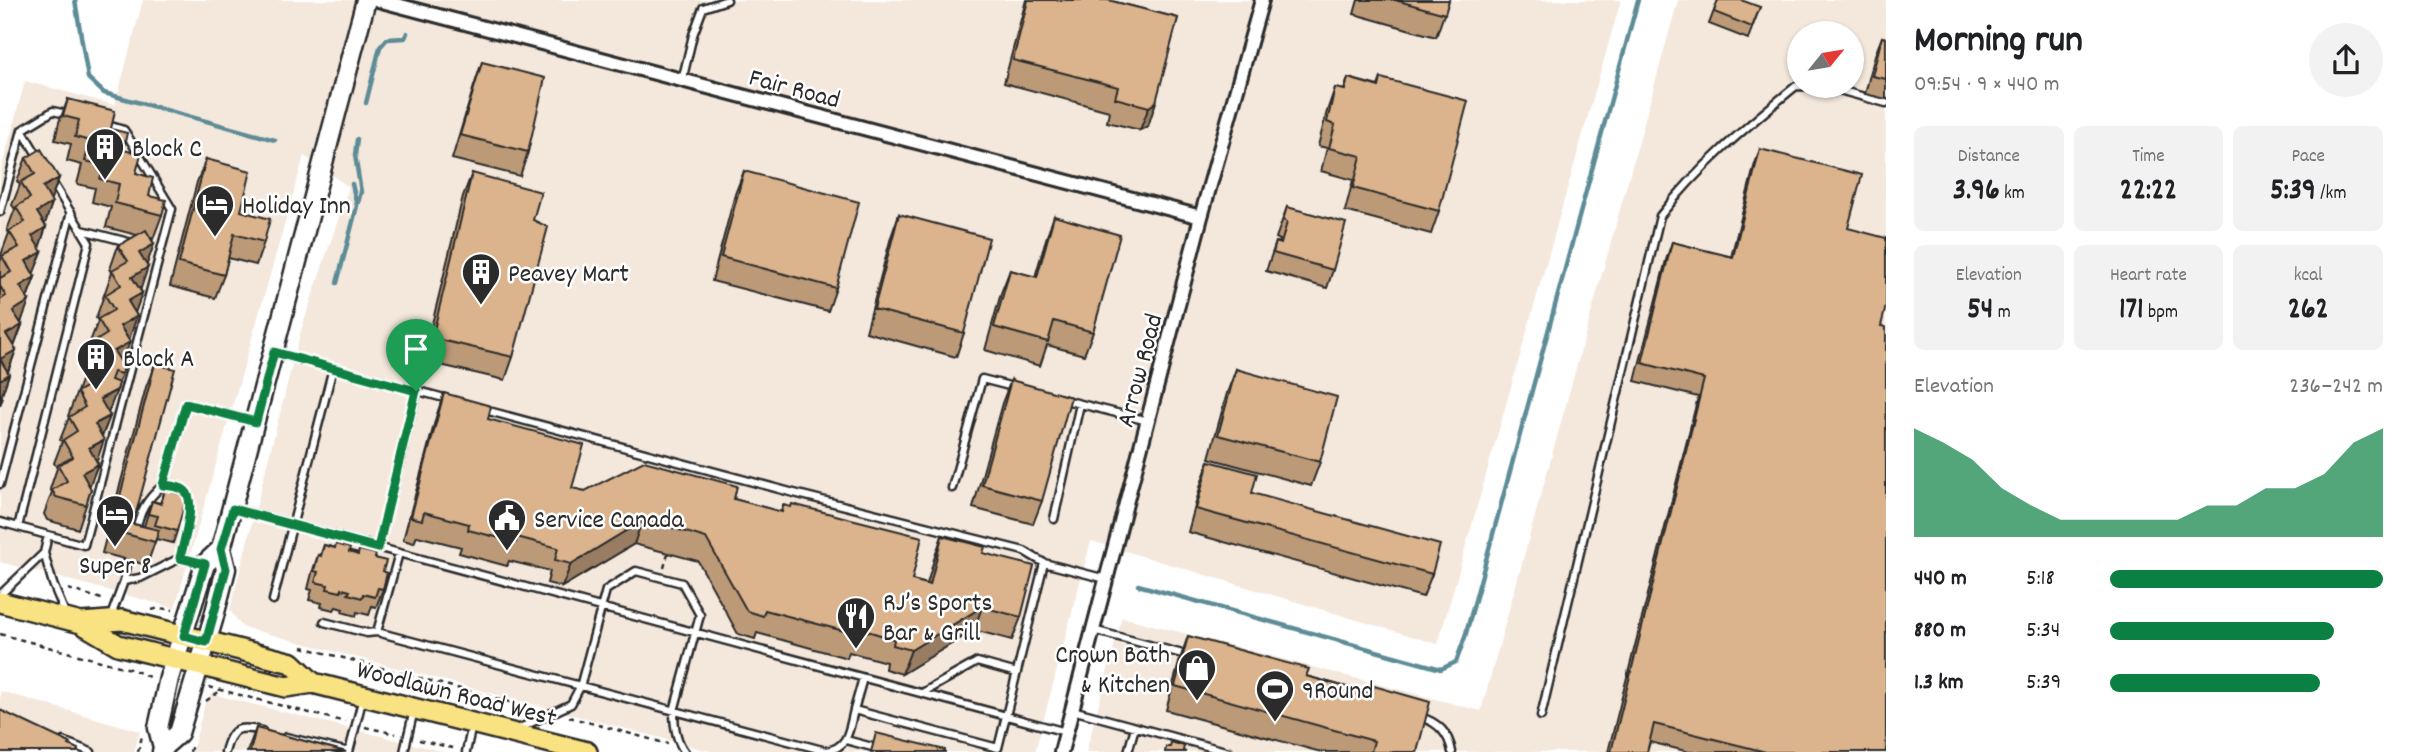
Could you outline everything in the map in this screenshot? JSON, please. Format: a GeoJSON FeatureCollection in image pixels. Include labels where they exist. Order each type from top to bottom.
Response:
{"type":"FeatureCollection","features":[{"type":"Feature","properties":{"kind":"main road"},"geometry":{"type":"LineString","coordinates":[[162,749],[158,728],[172,669],[205,564],[221,549],[233,509],[366,0]]}},
{"type":"Feature","properties":{"kind":"main road"},"geometry":{"type":"LineString","coordinates":[[162,749],[179,733],[206,642],[226,569],[221,549]]}},
{"type":"Feature","properties":{"kind":"main road","name":"Woodlawn Road West"},"geometry":{"type":"LineString","coordinates":[[0,602],[74,621],[118,645],[172,669],[286,687],[313,683],[510,732],[536,746],[587,752]]}},
{"type":"Feature","properties":{"kind":"main road","name":"Woodlawn Road West"},"geometry":{"type":"LineString","coordinates":[[74,621],[112,612],[121,620],[292,663],[313,683]]}},
{"type":"Feature","properties":{"kind":"street","name":"Fair Road"},"geometry":{"type":"LineString","coordinates":[[378,0],[1201,218]]}},
{"type":"Feature","properties":{"kind":"street","name":"Arrow Road"},"geometry":{"type":"LineString","coordinates":[[1061,752],[1201,218],[1262,0]]}},
{"type":"Feature","properties":{"kind":"lane"},"geometry":{"type":"LineString","coordinates":[[698,0],[703,8]]}},
{"type":"Feature","properties":{"kind":"lane"},"geometry":{"type":"LineString","coordinates":[[703,8],[727,0]]}},
{"type":"Feature","properties":{"kind":"lane"},"geometry":{"type":"LineString","coordinates":[[682,80],[703,8]]}},
{"type":"Feature","properties":{"kind":"lane"},"geometry":{"type":"LineString","coordinates":[[1541,716],[1660,216],[1683,187],[1745,128],[1796,86],[1828,87],[1886,103]]}},
{"type":"Feature","properties":{"kind":"lane"},"geometry":{"type":"LineString","coordinates":[[0,212],[22,130],[53,111],[76,117]]}},
{"type":"Feature","properties":{"kind":"lane"},"geometry":{"type":"LineString","coordinates":[[0,522],[84,545],[172,209],[124,130],[100,123]]}},
{"type":"Feature","properties":{"kind":"lane"},"geometry":{"type":"LineString","coordinates":[[22,130],[43,165]]}},
{"type":"Feature","properties":{"kind":"lane"},"geometry":{"type":"LineString","coordinates":[[18,527],[89,243],[50,177]]}},
{"type":"Feature","properties":{"kind":"lane"},"geometry":{"type":"LineString","coordinates":[[0,484],[71,212]]}},
{"type":"Feature","properties":{"kind":"lane"},"geometry":{"type":"LineString","coordinates":[[81,229],[135,243]]}},
{"type":"Feature","properties":{"kind":"lane"},"geometry":{"type":"LineString","coordinates":[[148,247],[161,250]]}},
{"type":"Feature","properties":{"kind":"lane"},"geometry":{"type":"LineString","coordinates":[[274,352],[456,402]]}},
{"type":"Feature","properties":{"kind":"lane"},"geometry":{"type":"LineString","coordinates":[[272,600],[333,368]]}},
{"type":"Feature","properties":{"kind":"lane"},"geometry":{"type":"LineString","coordinates":[[952,488],[982,379],[1031,391]]}},
{"type":"Feature","properties":{"kind":"lane"},"geometry":{"type":"LineString","coordinates":[[378,548],[416,391]]}},
{"type":"Feature","properties":{"kind":"lane"},"geometry":{"type":"LineString","coordinates":[[1056,398],[1148,421]]}},
{"type":"Feature","properties":{"kind":"lane"},"geometry":{"type":"LineString","coordinates":[[134,537],[140,512],[147,499],[163,485],[186,404],[256,422]]}},
{"type":"Feature","properties":{"kind":"lane"},"geometry":{"type":"LineString","coordinates":[[1054,519],[1080,404]]}},
{"type":"Feature","properties":{"kind":"lane"},"geometry":{"type":"LineString","coordinates":[[482,409],[794,493],[1024,551],[1044,563],[1107,579]]}},
{"type":"Feature","properties":{"kind":"lane"},"geometry":{"type":"LineString","coordinates":[[163,485],[182,488],[188,494],[191,504],[180,558]]}},
{"type":"Feature","properties":{"kind":"lane"},"geometry":{"type":"LineString","coordinates":[[233,509],[1066,732]]}},
{"type":"Feature","properties":{"kind":"lane"},"geometry":{"type":"LineString","coordinates":[[48,535],[44,553],[53,584],[74,621]]}},
{"type":"Feature","properties":{"kind":"lane"},"geometry":{"type":"LineString","coordinates":[[0,595],[44,553]]}},
{"type":"Feature","properties":{"kind":"lane"},"geometry":{"type":"LineString","coordinates":[[377,632],[398,553]]}},
{"type":"Feature","properties":{"kind":"lane"},"geometry":{"type":"LineString","coordinates":[[124,581],[140,578],[180,558],[205,564]]}},
{"type":"Feature","properties":{"kind":"lane"},"geometry":{"type":"LineString","coordinates":[[112,612],[124,581],[128,560]]}},
{"type":"Feature","properties":{"kind":"lane"},"geometry":{"type":"LineString","coordinates":[[854,710],[1001,750],[1044,563]]}},
{"type":"Feature","properties":{"kind":"lane"},"geometry":{"type":"LineString","coordinates":[[510,732],[571,704],[580,687],[606,590],[636,571],[681,583],[700,615],[674,711],[674,723],[683,750]]}},
{"type":"Feature","properties":{"kind":"lane"},"geometry":{"type":"LineString","coordinates":[[324,622],[367,633],[377,632],[826,751],[841,747],[846,740],[863,678]]}},
{"type":"Feature","properties":{"kind":"lane"},"geometry":{"type":"LineString","coordinates":[[1093,630],[1195,657]]}},
{"type":"Feature","properties":{"kind":"lane"},"geometry":{"type":"LineString","coordinates":[[922,693],[977,662],[1017,673]]}},
{"type":"Feature","properties":{"kind":"lane"},"geometry":{"type":"LineString","coordinates":[[281,735],[349,752],[363,695]]}},
{"type":"Feature","properties":{"kind":"lane"},"geometry":{"type":"LineString","coordinates":[[404,752],[414,708]]}},
{"type":"Feature","properties":{"kind":"lane"},"geometry":{"type":"LineString","coordinates":[[1072,710],[1229,752]]}},
{"type":"Feature","properties":{"kind":"lane"},"geometry":{"type":"LineString","coordinates":[[1416,716],[1429,720],[1447,734],[1452,752]]}},
{"type":"Feature","properties":{"kind":"lane"},"geometry":{"type":"LineString","coordinates":[[466,751],[472,723]]}},
{"type":"Feature","properties":{"kind":"lane"},"geometry":{"type":"LineString","coordinates":[[225,752],[231,734],[238,729],[247,727],[268,732]]}},
{"type":"Feature","properties":{"kind":"lane"},"geometry":{"type":"LineString","coordinates":[[1128,752],[1135,727]]}},
{"type":"Feature","properties":{"kind":"lane"},"geometry":{"type":"LineString","coordinates":[[56,738],[91,752]]}},
{"type":"Feature","properties":{"kind":"lane"},"geometry":{"type":"LineString","coordinates":[[846,740],[891,752]]}},
{"type":"Feature","properties":{"kind":"path"},"geometry":{"type":"LineString","coordinates":[[661,578],[668,553]]}},
{"type":"Feature","properties":{"kind":"path"},"geometry":{"type":"LineString","coordinates":[[53,584],[112,612]]}},
{"type":"Feature","properties":{"kind":"path"},"geometry":{"type":"LineString","coordinates":[[144,611],[169,609]]}},
{"type":"Feature","properties":{"kind":"path"},"geometry":{"type":"LineString","coordinates":[[0,634],[134,670],[149,678],[172,669]]}},
{"type":"Feature","properties":{"kind":"path"},"geometry":{"type":"LineString","coordinates":[[296,646],[554,713],[683,750]]}},
{"type":"Feature","properties":{"kind":"path"},"geometry":{"type":"LineString","coordinates":[[196,674],[356,725],[466,751]]}},
{"type":"Feature","properties":{"kind":"shaded area"},"geometry":{"type":"Polygon","coordinates":[[[143,0],[1621,0],[1438,644],[1091,541],[1035,752],[713,752],[242,627],[230,610],[301,330],[349,187],[304,156],[175,608],[0,562],[0,174],[25,81],[115,105],[143,0]]]}},
{"type":"Feature","properties":{"kind":"shaded area"},"geometry":{"type":"Polygon","coordinates":[[[1678,0],[1886,0],[1886,752],[1086,752],[1122,617],[1481,711],[1678,0]]]}},
{"type":"Feature","properties":{"kind":"shaded area"},"geometry":{"type":"Polygon","coordinates":[[[0,691],[140,731],[134,752],[0,752],[0,691]]]}},
{"type":"Feature","properties":{"kind":"shaded area"},"geometry":{"type":"Polygon","coordinates":[[[212,694],[445,752],[192,752],[206,699],[212,694]]]}},
{"type":"Feature","properties":{"kind":"building"},"geometry":{"type":"Polygon","coordinates":[[[1028,0],[1108,0],[1178,18],[1156,102],[1149,107],[1115,98],[1118,87],[1013,60],[1028,0]]]}},
{"type":"Feature","properties":{"kind":"building"},"geometry":{"type":"Polygon","coordinates":[[[1395,0],[1449,0],[1445,14],[1395,0]]]}},
{"type":"Feature","properties":{"kind":"building"},"geometry":{"type":"Polygon","coordinates":[[[1718,0],[1741,0],[1760,7],[1752,27],[1714,12],[1718,0]]]}},
{"type":"Feature","properties":{"kind":"building"},"geometry":{"type":"Polygon","coordinates":[[[1882,37],[1886,38],[1886,79],[1872,76],[1882,37]]]}},
{"type":"Feature","properties":{"kind":"building"},"geometry":{"type":"Polygon","coordinates":[[[482,62],[545,78],[528,152],[460,135],[482,62]]]}},
{"type":"Feature","properties":{"kind":"building"},"geometry":{"type":"Polygon","coordinates":[[[1348,78],[1379,87],[1381,78],[1468,101],[1439,211],[1353,188],[1361,156],[1329,148],[1335,125],[1327,122],[1335,88],[1345,90],[1348,78]]]}},
{"type":"Feature","properties":{"kind":"building"},"geometry":{"type":"Polygon","coordinates":[[[68,99],[115,111],[111,129],[127,133],[123,150],[141,154],[136,173],[153,178],[149,196],[166,200],[162,215],[115,203],[119,184],[100,179],[104,165],[85,161],[90,141],[75,137],[79,120],[63,116],[68,99]]]}},
{"type":"Feature","properties":{"kind":"building"},"geometry":{"type":"Polygon","coordinates":[[[41,149],[59,178],[43,187],[52,203],[37,212],[46,227],[32,236],[42,252],[26,261],[35,277],[20,286],[29,301],[13,311],[22,325],[6,334],[16,350],[0,359],[0,300],[6,296],[0,286],[0,278],[11,272],[2,256],[19,247],[9,231],[25,222],[16,207],[30,198],[21,182],[35,174],[26,158],[41,149]]]}},
{"type":"Feature","properties":{"kind":"building"},"geometry":{"type":"Polygon","coordinates":[[[1760,149],[1862,175],[1848,228],[1886,238],[1886,306],[1881,326],[1886,327],[1886,752],[1766,752],[1654,724],[1647,752],[1611,752],[1704,379],[1642,363],[1672,242],[1733,257],[1760,149]]]}},
{"type":"Feature","properties":{"kind":"building","name":"Holiday Inn"},"geometry":{"type":"Polygon","coordinates":[[[206,159],[251,171],[241,211],[270,219],[264,242],[234,234],[224,275],[179,263],[206,159]]]}},
{"type":"Feature","properties":{"kind":"building"},"geometry":{"type":"Polygon","coordinates":[[[744,171],[859,202],[836,288],[721,257],[744,171]]]}},
{"type":"Feature","properties":{"kind":"building","name":"Peavey Mart"},"geometry":{"type":"Polygon","coordinates":[[[472,173],[541,192],[533,220],[548,227],[513,357],[432,338],[472,173]]]}},
{"type":"Feature","properties":{"kind":"building"},"geometry":{"type":"Polygon","coordinates":[[[1287,207],[1346,223],[1333,270],[1273,253],[1276,242],[1281,244],[1287,222],[1283,220],[1287,207]]]}},
{"type":"Feature","properties":{"kind":"building"},"geometry":{"type":"Polygon","coordinates":[[[899,214],[989,238],[964,333],[874,309],[899,214]]]}},
{"type":"Feature","properties":{"kind":"building"},"geometry":{"type":"Polygon","coordinates":[[[1054,216],[1120,235],[1093,332],[1054,321],[1048,342],[994,327],[1010,270],[1037,277],[1054,216]]]}},
{"type":"Feature","properties":{"kind":"building","name":"Block A"},"geometry":{"type":"Polygon","coordinates":[[[146,230],[154,244],[139,253],[148,267],[132,277],[142,293],[128,301],[137,316],[120,326],[130,342],[114,351],[124,367],[121,374],[114,372],[111,380],[119,383],[117,390],[100,399],[110,416],[95,424],[104,440],[89,448],[98,464],[82,473],[91,489],[86,505],[56,497],[52,490],[67,481],[58,465],[73,457],[63,440],[77,431],[69,417],[85,407],[77,392],[94,382],[85,368],[100,359],[91,344],[107,334],[98,319],[114,310],[105,295],[121,285],[112,270],[128,261],[118,246],[146,230]]]}},
{"type":"Feature","properties":{"kind":"building"},"geometry":{"type":"Polygon","coordinates":[[[0,359],[9,374],[0,380],[0,359]]]}},
{"type":"Feature","properties":{"kind":"building"},"geometry":{"type":"Polygon","coordinates":[[[155,364],[175,369],[133,524],[159,530],[155,542],[111,530],[155,364]]]}},
{"type":"Feature","properties":{"kind":"building"},"geometry":{"type":"Polygon","coordinates":[[[1236,369],[1337,397],[1320,462],[1218,435],[1236,369]]]}},
{"type":"Feature","properties":{"kind":"building"},"geometry":{"type":"Polygon","coordinates":[[[1011,380],[1071,397],[1042,501],[982,485],[1011,380]]]}},
{"type":"Feature","properties":{"kind":"building"},"geometry":{"type":"Polygon","coordinates":[[[444,393],[491,406],[488,419],[584,445],[572,488],[585,491],[644,461],[737,486],[734,499],[782,512],[783,505],[791,507],[792,504],[922,537],[912,580],[930,585],[942,536],[985,547],[983,553],[1034,566],[1021,617],[982,607],[911,650],[893,645],[894,639],[857,628],[855,634],[765,610],[763,616],[747,611],[706,538],[676,529],[642,521],[571,564],[555,560],[558,548],[517,537],[516,542],[468,530],[469,524],[424,512],[422,520],[411,517],[444,393]]]}},
{"type":"Feature","properties":{"kind":"building"},"geometry":{"type":"Polygon","coordinates":[[[1209,461],[1257,474],[1252,493],[1440,545],[1432,574],[1196,509],[1209,461]]]}},
{"type":"Feature","properties":{"kind":"building"},"geometry":{"type":"Polygon","coordinates":[[[165,490],[187,496],[177,531],[155,525],[158,516],[148,514],[152,501],[161,504],[165,490]]]}},
{"type":"Feature","properties":{"kind":"building"},"geometry":{"type":"Polygon","coordinates":[[[336,544],[350,548],[349,552],[358,555],[359,550],[376,554],[375,558],[386,561],[383,571],[387,573],[383,589],[378,588],[375,597],[363,594],[362,598],[348,594],[350,591],[327,589],[328,585],[315,582],[318,572],[314,571],[318,555],[321,556],[324,545],[335,548],[336,544]]]}},
{"type":"Feature","properties":{"kind":"building"},"geometry":{"type":"Polygon","coordinates":[[[1188,636],[1309,669],[1306,676],[1372,694],[1374,686],[1430,702],[1417,752],[1371,752],[1374,741],[1175,686],[1188,636]]]}},
{"type":"Feature","properties":{"kind":"building"},"geometry":{"type":"Polygon","coordinates":[[[0,710],[70,743],[69,745],[78,749],[77,752],[0,752],[0,710]]]}},
{"type":"Feature","properties":{"kind":"building"},"geometry":{"type":"Polygon","coordinates":[[[256,728],[346,752],[250,752],[256,728]]]}},
{"type":"Feature","properties":{"kind":"building"},"geometry":{"type":"Polygon","coordinates":[[[876,733],[945,750],[945,752],[871,752],[876,733]]]}},
{"type":"Feature","properties":{"kind":"building"},"geometry":{"type":"Polygon","coordinates":[[[1171,742],[1184,746],[1183,751],[1186,752],[1165,752],[1171,742]]]}},
{"type":"Feature","properties":{"kind":"waterway"},"geometry":{"type":"LineString","coordinates":[[75,0],[88,78],[104,93],[275,140]]}},
{"type":"Feature","properties":{"kind":"waterway"},"geometry":{"type":"LineString","coordinates":[[1138,585],[1441,669],[1456,662],[1638,0]]}},
{"type":"Feature","properties":{"kind":"waterway"},"geometry":{"type":"LineString","coordinates":[[366,103],[380,47],[387,39],[405,38],[407,33]]}},
{"type":"Feature","properties":{"kind":"waterway"},"geometry":{"type":"LineString","coordinates":[[357,139],[355,155],[361,192],[358,203]]}},
{"type":"Feature","properties":{"kind":"waterway"},"geometry":{"type":"LineString","coordinates":[[337,283],[357,206],[352,184]]}},
{"type":"Feature","properties":{"kind":"place","name":"Block C"},"geometry":{"type":"Point","coordinates":[105,181]}},
{"type":"Feature","properties":{"kind":"place","name":"Holiday Inn"},"geometry":{"type":"Point","coordinates":[215,238]}},
{"type":"Feature","properties":{"kind":"place","name":"Peavey Mart"},"geometry":{"type":"Point","coordinates":[481,306]}},
{"type":"Feature","properties":{"kind":"place","name":"Block A"},"geometry":{"type":"Point","coordinates":[96,391]}},
{"type":"Feature","properties":{"kind":"place","name":"Super 8"},"geometry":{"type":"Point","coordinates":[115,548]}},
{"type":"Feature","properties":{"kind":"place","name":"Service Canada"},"geometry":{"type":"Point","coordinates":[507,552]}},
{"type":"Feature","properties":{"kind":"place","name":"RJ’s Sports Bar & Grill"},"geometry":{"type":"Point","coordinates":[856,650]}},
{"type":"Feature","properties":{"kind":"place","name":"Crown Bath & Kitchen"},"geometry":{"type":"Point","coordinates":[1197,702]}},
{"type":"Feature","properties":{"kind":"place","name":"9Round"},"geometry":{"type":"Point","coordinates":[1275,723]}},
{"type":"Feature","properties":{"kind":"route"},"geometry":{"type":"LineString","coordinates":[[274,352],[416,391],[378,548],[233,509],[221,549],[226,569],[206,642],[184,636],[205,564],[180,558],[191,504],[188,494],[182,488],[163,485],[186,404],[256,422],[274,352]]}}]}
